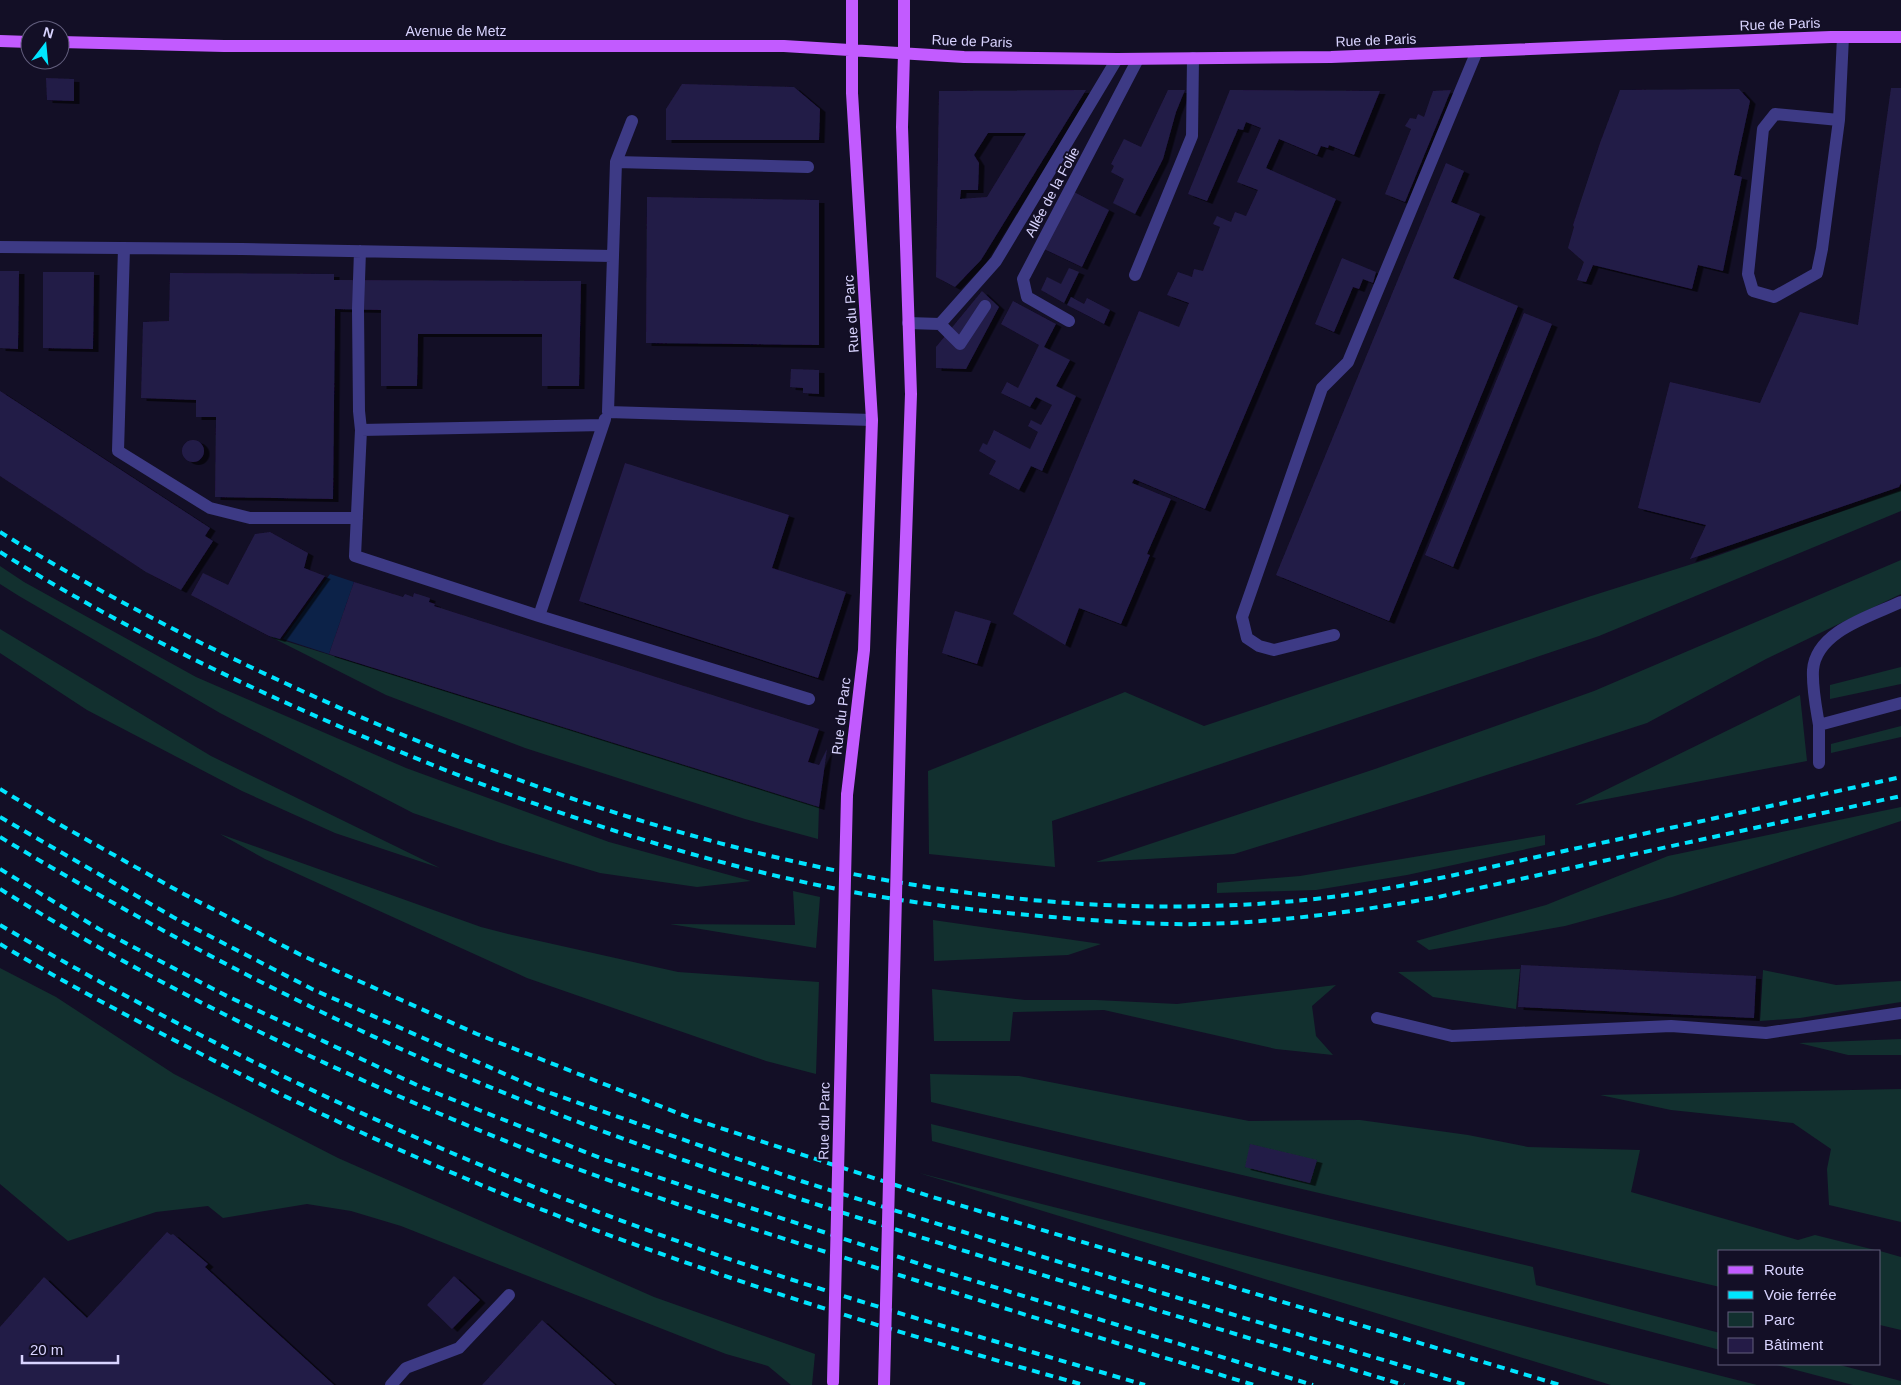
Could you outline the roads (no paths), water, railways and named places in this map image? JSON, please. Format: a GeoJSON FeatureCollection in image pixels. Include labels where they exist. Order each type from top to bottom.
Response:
{"type":"FeatureCollection","features":[{"type":"Feature","properties":{"kind":"main road","name":"Rue du Parc"},"geometry":{"type":"LineString","coordinates":[[834,1385],[847,794],[864,650],[872,420],[851,50],[852,0]]}},
{"type":"Feature","properties":{"kind":"main road"},"geometry":{"type":"LineString","coordinates":[[884,1385],[902,652],[911,394],[902,127],[904,0]]}},
{"type":"Feature","properties":{"kind":"main road","name":"Rue de Paris"},"geometry":{"type":"LineString","coordinates":[[851,50],[964,57],[1117,59],[1331,57],[1843,37],[1901,37]]}},
{"type":"Feature","properties":{"kind":"main road"},"geometry":{"type":"LineString","coordinates":[[0,41],[20,42]]}},
{"type":"Feature","properties":{"kind":"main road","name":"Avenue de Metz"},"geometry":{"type":"LineString","coordinates":[[70,42],[224,46],[784,46],[851,50]]}},
{"type":"Feature","properties":{"kind":"lane"},"geometry":{"type":"LineString","coordinates":[[1839,120],[1775,114],[1763,129],[1748,274],[1753,291],[1774,297],[1817,272],[1822,249],[1839,120],[1843,37]]}},
{"type":"Feature","properties":{"kind":"lane"},"geometry":{"type":"LineString","coordinates":[[1334,635],[1274,650],[1259,646],[1247,638],[1242,617],[1322,388],[1348,362],[1477,51]]}},
{"type":"Feature","properties":{"kind":"lane"},"geometry":{"type":"LineString","coordinates":[[1135,274],[1192,136],[1193,58]]}},
{"type":"Feature","properties":{"kind":"lane"},"geometry":{"type":"LineString","coordinates":[[940,324],[996,261],[1117,59]]}},
{"type":"Feature","properties":{"kind":"lane","name":"Allée de la Folie"},"geometry":{"type":"LineString","coordinates":[[1069,321],[1027,297],[1022,279],[1138,59]]}},
{"type":"Feature","properties":{"kind":"lane"},"geometry":{"type":"LineString","coordinates":[[539,616],[608,412],[616,162],[632,121]]}},
{"type":"Feature","properties":{"kind":"lane"},"geometry":{"type":"LineString","coordinates":[[616,162],[808,167]]}},
{"type":"Feature","properties":{"kind":"lane"},"geometry":{"type":"LineString","coordinates":[[0,247],[612,256]]}},
{"type":"Feature","properties":{"kind":"lane"},"geometry":{"type":"LineString","coordinates":[[124,248],[118,451],[210,508],[250,518],[356,518]]}},
{"type":"Feature","properties":{"kind":"lane"},"geometry":{"type":"LineString","coordinates":[[360,251],[358,402],[361,430],[355,556],[539,616],[809,699]]}},
{"type":"Feature","properties":{"kind":"lane"},"geometry":{"type":"LineString","coordinates":[[908,323],[940,324],[960,344],[985,306]]}},
{"type":"Feature","properties":{"kind":"lane"},"geometry":{"type":"LineString","coordinates":[[608,412],[872,420]]}},
{"type":"Feature","properties":{"kind":"lane"},"geometry":{"type":"LineString","coordinates":[[361,430],[603,425]]}},
{"type":"Feature","properties":{"kind":"lane"},"geometry":{"type":"LineString","coordinates":[[1819,763],[1819,724],[1814,694],[1813,668],[1818,651],[1826,641],[1839,631],[1901,602]]}},
{"type":"Feature","properties":{"kind":"lane"},"geometry":{"type":"LineString","coordinates":[[1819,724],[1901,703]]}},
{"type":"Feature","properties":{"kind":"lane"},"geometry":{"type":"LineString","coordinates":[[1377,1018],[1452,1036],[1671,1026],[1766,1033],[1901,1013]]}},
{"type":"Feature","properties":{"kind":"lane"},"geometry":{"type":"LineString","coordinates":[[391,1385],[406,1368],[459,1348],[509,1295]]}},
{"type":"Feature","properties":{"kind":"water"},"geometry":{"type":"Polygon","coordinates":[[[330,574],[354,582],[329,654],[283,639],[330,574]]]}},
{"type":"Feature","properties":{"kind":"railway"},"geometry":{"type":"LineString","coordinates":[[0,532],[110,596],[223,654],[300,690],[419,741],[541,788],[667,828],[795,862],[924,887],[1055,902],[1185,906],[1315,899],[1374,891],[1433,879],[1901,777]]}},
{"type":"Feature","properties":{"kind":"railway"},"geometry":{"type":"LineString","coordinates":[[0,552],[93,607],[189,657],[336,725],[494,789],[603,827],[714,860],[827,887],[939,905],[1052,917],[1166,924],[1233,923],[1321,915],[1438,897],[1901,796]]}},
{"type":"Feature","properties":{"kind":"railway"},"geometry":{"type":"LineString","coordinates":[[0,789],[180,892],[301,955],[477,1034],[693,1119],[929,1196],[1560,1385]]}},
{"type":"Feature","properties":{"kind":"railway"},"geometry":{"type":"LineString","coordinates":[[0,817],[173,917],[312,989],[539,1089],[801,1181],[1053,1260],[1466,1385]]}},
{"type":"Feature","properties":{"kind":"railway"},"geometry":{"type":"LineString","coordinates":[[0,837],[173,936],[291,997],[412,1054],[575,1121],[679,1158],[888,1227],[1404,1385]]}},
{"type":"Feature","properties":{"kind":"railway"},"geometry":{"type":"LineString","coordinates":[[0,869],[99,929],[227,996],[419,1086],[603,1159],[926,1266],[1313,1385]]}},
{"type":"Feature","properties":{"kind":"railway"},"geometry":{"type":"LineString","coordinates":[[0,889],[129,964],[262,1033],[398,1096],[536,1153],[619,1184],[745,1226],[1254,1385]]}},
{"type":"Feature","properties":{"kind":"railway"},"geometry":{"type":"LineString","coordinates":[[0,925],[159,1014],[240,1055],[404,1132],[572,1202],[778,1275],[1145,1385]]}},
{"type":"Feature","properties":{"kind":"railway"},"geometry":{"type":"LineString","coordinates":[[0,944],[103,1002],[262,1085],[317,1112],[484,1186],[598,1231],[815,1306],[922,1339],[1084,1385]]}}]}
